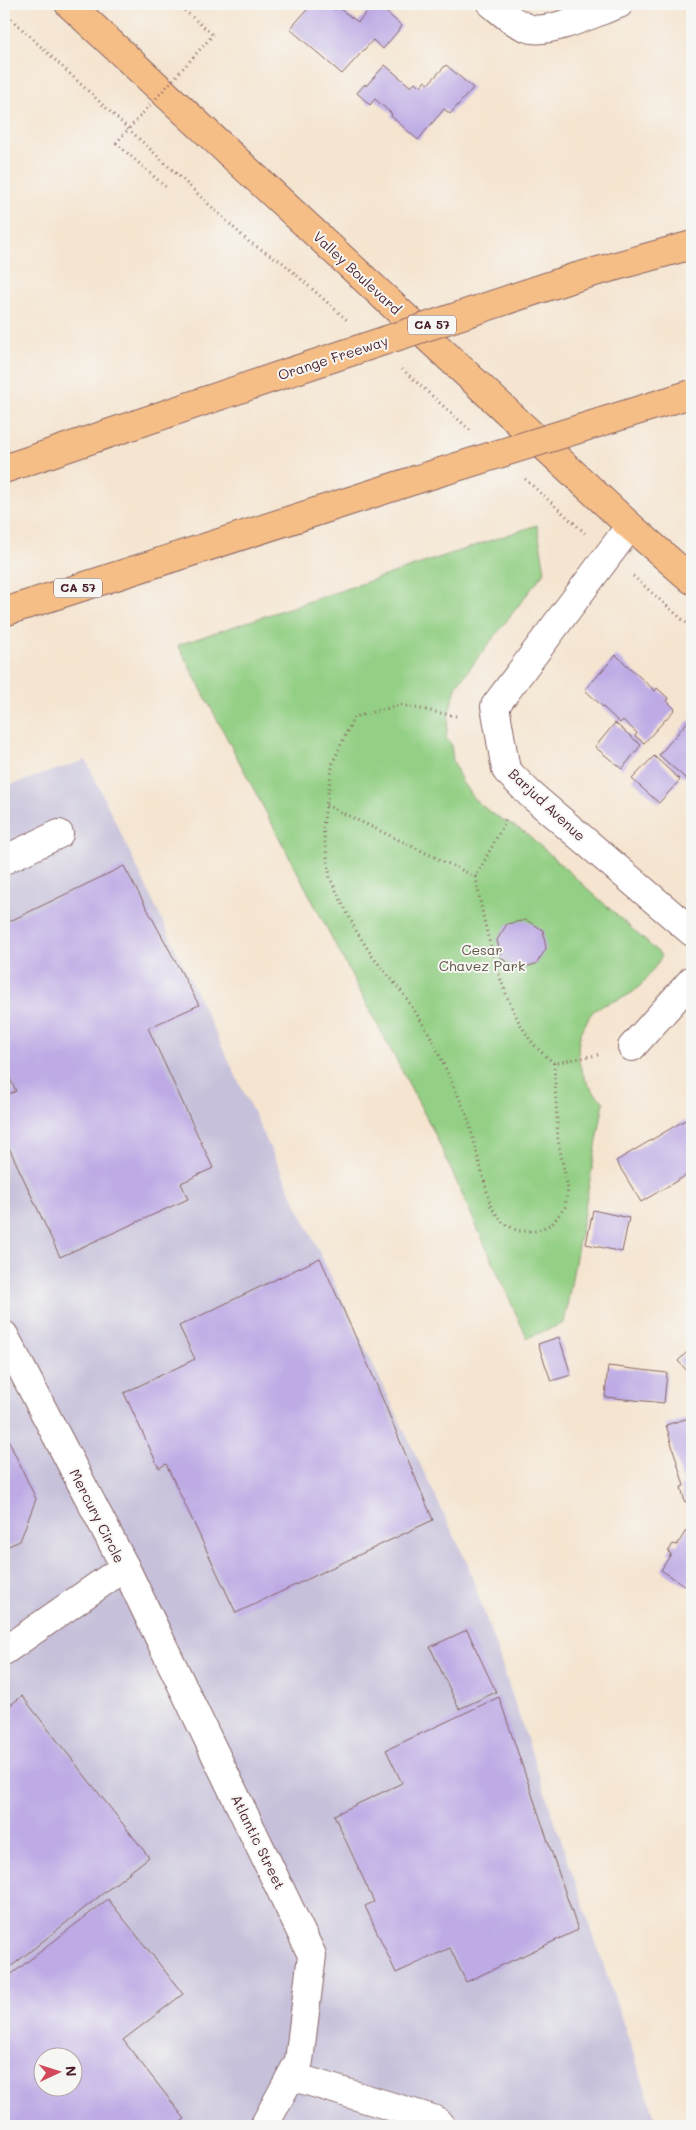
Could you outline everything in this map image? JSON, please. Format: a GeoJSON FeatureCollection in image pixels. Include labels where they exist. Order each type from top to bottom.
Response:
{"type":"FeatureCollection","features":[{"type":"Feature","properties":{"kind":"main road","name":"Valley Boulevard"},"geometry":{"type":"LineString","coordinates":[[69,4],[630,526],[692,580]]}},
{"type":"Feature","properties":{"kind":"main road","name":"Orange Freeway"},"geometry":{"type":"LineString","coordinates":[[4,469],[573,278],[692,245]]}},
{"type":"Feature","properties":{"kind":"main road","name":"CA 57"},"geometry":{"type":"LineString","coordinates":[[4,612],[415,480],[692,394]]}},
{"type":"Feature","properties":{"kind":"street"},"geometry":{"type":"LineString","coordinates":[[492,4],[514,22],[533,29],[561,25],[619,4]]}},
{"type":"Feature","properties":{"kind":"street","name":"Barjud Avenue"},"geometry":{"type":"LineString","coordinates":[[630,526],[495,706],[506,770],[530,794],[692,932]]}},
{"type":"Feature","properties":{"kind":"street"},"geometry":{"type":"LineString","coordinates":[[4,860],[59,834]]}},
{"type":"Feature","properties":{"kind":"street"},"geometry":{"type":"LineString","coordinates":[[632,1047],[692,980]]}},
{"type":"Feature","properties":{"kind":"street","name":"Mercury Circle"},"geometry":{"type":"LineString","coordinates":[[4,1335],[125,1567],[4,1652]]}},
{"type":"Feature","properties":{"kind":"street","name":"Atlantic Street"},"geometry":{"type":"LineString","coordinates":[[125,1567],[312,1955],[299,2061],[264,2126]]}},
{"type":"Feature","properties":{"kind":"street"},"geometry":{"type":"LineString","coordinates":[[291,2076],[436,2120],[441,2126]]}},
{"type":"Feature","properties":{"kind":"path"},"geometry":{"type":"LineString","coordinates":[[168,189],[116,143],[213,35],[177,4]]}},
{"type":"Feature","properties":{"kind":"path"},"geometry":{"type":"LineString","coordinates":[[456,716],[400,705],[354,717],[333,762],[326,805],[324,828],[330,878],[355,929],[372,956],[405,996],[430,1035],[467,1115],[491,1207],[503,1223],[518,1231],[536,1231],[552,1224],[565,1207],[568,1189],[558,1140],[554,1063],[533,1044],[513,1012],[483,922],[476,877],[507,818]]}},
{"type":"Feature","properties":{"kind":"path"},"geometry":{"type":"LineString","coordinates":[[326,805],[476,877]]}},
{"type":"Feature","properties":{"kind":"path"},"geometry":{"type":"LineString","coordinates":[[554,1063],[632,1047]]}},
{"type":"Feature","properties":{"kind":"shaded area"},"geometry":{"type":"Polygon","coordinates":[[[86,760],[468,1565],[658,2126],[4,2126],[4,787],[86,760]]]}},
{"type":"Feature","properties":{"kind":"green space","name":"Cesar Chavez Park"},"geometry":{"type":"Polygon","coordinates":[[[537,525],[545,571],[457,685],[450,708],[446,738],[451,744],[453,761],[462,782],[474,799],[491,813],[526,833],[662,956],[645,980],[633,992],[594,1011],[581,1033],[578,1044],[580,1066],[589,1085],[604,1102],[564,1323],[527,1338],[434,1132],[178,645],[537,525]]]}},
{"type":"Feature","properties":{"kind":"building"},"geometry":{"type":"Polygon","coordinates":[[[312,4],[328,4],[335,10],[337,7],[358,22],[374,4],[377,4],[402,26],[383,49],[373,40],[342,74],[290,29],[312,4]]]}},
{"type":"Feature","properties":{"kind":"building"},"geometry":{"type":"Polygon","coordinates":[[[385,65],[411,87],[415,82],[420,87],[425,81],[428,84],[446,65],[473,88],[450,114],[444,109],[418,140],[375,99],[370,105],[357,93],[385,65]]]}},
{"type":"Feature","properties":{"kind":"building"},"geometry":{"type":"Polygon","coordinates":[[[616,655],[655,691],[657,688],[669,699],[667,701],[675,709],[644,743],[635,736],[637,733],[623,720],[620,723],[585,690],[616,655]]]}},
{"type":"Feature","properties":{"kind":"building"},"geometry":{"type":"Polygon","coordinates":[[[689,720],[692,723],[692,784],[659,755],[689,720]]]}},
{"type":"Feature","properties":{"kind":"building"},"geometry":{"type":"Polygon","coordinates":[[[615,723],[641,745],[622,769],[595,747],[615,723]]]}},
{"type":"Feature","properties":{"kind":"building"},"geometry":{"type":"Polygon","coordinates":[[[654,756],[680,780],[659,803],[632,779],[654,756]]]}},
{"type":"Feature","properties":{"kind":"building"},"geometry":{"type":"Polygon","coordinates":[[[124,866],[199,1005],[148,1028],[213,1168],[181,1183],[188,1199],[60,1257],[4,1137],[4,1096],[16,1091],[4,1066],[4,924],[124,866]]]}},
{"type":"Feature","properties":{"kind":"building"},"geometry":{"type":"Polygon","coordinates":[[[526,920],[543,930],[546,949],[536,964],[517,969],[501,958],[497,940],[507,924],[526,920]]]}},
{"type":"Feature","properties":{"kind":"building"},"geometry":{"type":"Polygon","coordinates":[[[685,1120],[692,1133],[692,1172],[641,1202],[616,1161],[685,1120]]]}},
{"type":"Feature","properties":{"kind":"building"},"geometry":{"type":"Polygon","coordinates":[[[593,1210],[629,1218],[622,1252],[586,1244],[593,1210]]]}},
{"type":"Feature","properties":{"kind":"building"},"geometry":{"type":"Polygon","coordinates":[[[320,1258],[370,1369],[433,1520],[236,1613],[166,1464],[159,1468],[124,1393],[195,1359],[179,1326],[320,1258]]]}},
{"type":"Feature","properties":{"kind":"building"},"geometry":{"type":"Polygon","coordinates":[[[559,1337],[571,1375],[551,1381],[538,1344],[559,1337]]]}},
{"type":"Feature","properties":{"kind":"building"},"geometry":{"type":"Polygon","coordinates":[[[692,1347],[692,1376],[678,1361],[692,1347]]]}},
{"type":"Feature","properties":{"kind":"building"},"geometry":{"type":"Polygon","coordinates":[[[608,1366],[667,1373],[664,1403],[605,1397],[608,1366]]]}},
{"type":"Feature","properties":{"kind":"building"},"geometry":{"type":"Polygon","coordinates":[[[692,1417],[692,1500],[685,1502],[681,1487],[684,1486],[666,1425],[692,1417]]]}},
{"type":"Feature","properties":{"kind":"building"},"geometry":{"type":"Polygon","coordinates":[[[4,1431],[36,1499],[20,1541],[4,1548],[4,1431]]]}},
{"type":"Feature","properties":{"kind":"building"},"geometry":{"type":"Polygon","coordinates":[[[692,1521],[692,1579],[687,1587],[661,1570],[671,1554],[668,1552],[673,1544],[677,1545],[692,1521]]]}},
{"type":"Feature","properties":{"kind":"building"},"geometry":{"type":"Polygon","coordinates":[[[467,1630],[496,1692],[459,1709],[430,1647],[467,1630]]]}},
{"type":"Feature","properties":{"kind":"building"},"geometry":{"type":"Polygon","coordinates":[[[22,1696],[149,1857],[4,1972],[4,1710],[22,1696]]]}},
{"type":"Feature","properties":{"kind":"building"},"geometry":{"type":"Polygon","coordinates":[[[499,1697],[578,1930],[466,1982],[450,1948],[396,1973],[365,1906],[374,1902],[334,1815],[402,1783],[386,1750],[499,1697]]]}},
{"type":"Feature","properties":{"kind":"building"},"geometry":{"type":"Polygon","coordinates":[[[108,1899],[183,1994],[123,2040],[185,2119],[175,2126],[4,2126],[4,1980],[108,1899]]]}}]}
